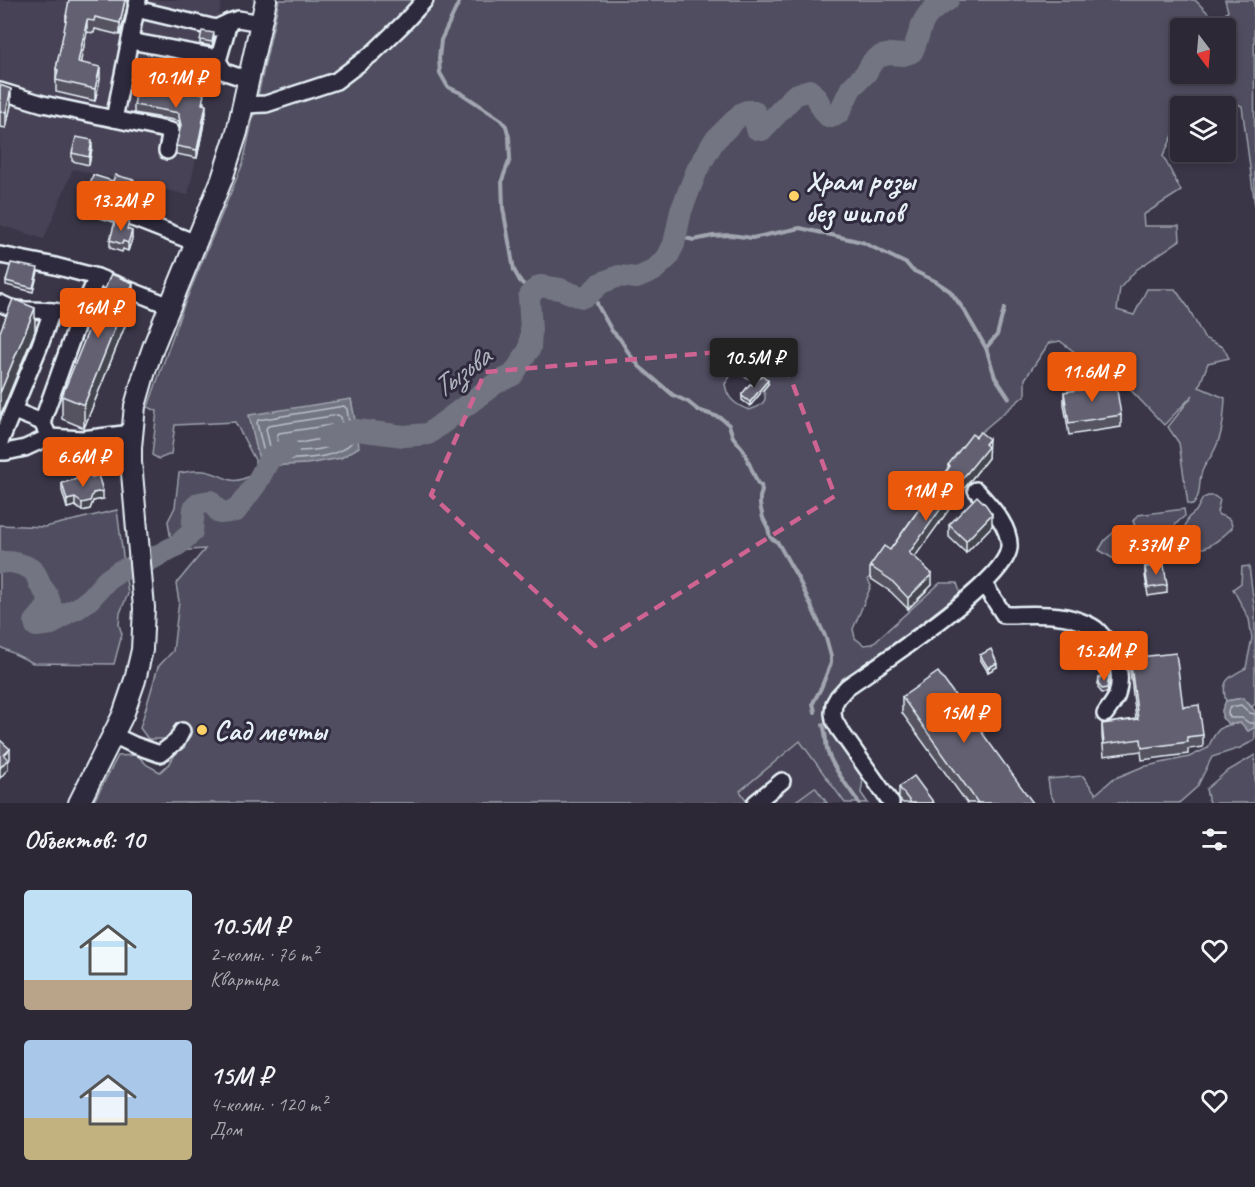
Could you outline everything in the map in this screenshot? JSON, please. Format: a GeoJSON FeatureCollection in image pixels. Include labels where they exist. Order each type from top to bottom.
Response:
{"type":"FeatureCollection","features":[{"type":"Feature","properties":{"kind":"main road"},"geometry":{"type":"LineString","coordinates":[[79,803],[130,695],[142,650],[144,608],[131,462],[133,419],[139,391],[148,362],[222,179],[237,132],[266,0]]}},
{"type":"Feature","properties":{"kind":"lane"},"geometry":{"type":"LineString","coordinates":[[243,105],[266,104],[336,81],[373,53],[425,0]]}},
{"type":"Feature","properties":{"kind":"lane"},"geometry":{"type":"LineString","coordinates":[[114,119],[137,4],[216,28],[238,19],[261,23]]}},
{"type":"Feature","properties":{"kind":"lane"},"geometry":{"type":"LineString","coordinates":[[218,61],[229,22]]}},
{"type":"Feature","properties":{"kind":"lane"},"geometry":{"type":"LineString","coordinates":[[130,41],[210,56],[218,61],[225,72],[249,80]]}},
{"type":"Feature","properties":{"kind":"lane"},"geometry":{"type":"LineString","coordinates":[[0,91],[43,104],[171,131],[167,151]]}},
{"type":"Feature","properties":{"kind":"lane"},"geometry":{"type":"LineString","coordinates":[[102,209],[135,219],[196,243]]}},
{"type":"Feature","properties":{"kind":"lane"},"geometry":{"type":"LineString","coordinates":[[0,255],[51,265],[97,278],[170,306]]}},
{"type":"Feature","properties":{"kind":"lane"},"geometry":{"type":"LineString","coordinates":[[42,422],[80,316],[97,278]]}},
{"type":"Feature","properties":{"kind":"lane"},"geometry":{"type":"LineString","coordinates":[[0,303],[8,308],[19,310],[52,311],[80,316]]}},
{"type":"Feature","properties":{"kind":"lane"},"geometry":{"type":"LineString","coordinates":[[0,442],[52,311]]}},
{"type":"Feature","properties":{"kind":"lane"},"geometry":{"type":"LineString","coordinates":[[40,345],[66,355]]}},
{"type":"Feature","properties":{"kind":"lane"},"geometry":{"type":"LineString","coordinates":[[14,411],[42,422],[49,437]]}},
{"type":"Feature","properties":{"kind":"lane"},"geometry":{"type":"LineString","coordinates":[[0,452],[6,453],[25,448],[49,437],[82,438],[132,433]]}},
{"type":"Feature","properties":{"kind":"lane"},"geometry":{"type":"LineString","coordinates":[[891,803],[838,729],[833,713],[834,704],[847,687],[929,630],[984,584],[1004,562],[1009,548],[1006,531],[1000,517],[976,490]]}},
{"type":"Feature","properties":{"kind":"lane"},"geometry":{"type":"LineString","coordinates":[[984,584],[1004,615],[1060,616],[1097,629],[1119,664],[1117,696],[1105,714]]}},
{"type":"Feature","properties":{"kind":"lane"},"geometry":{"type":"LineString","coordinates":[[113,735],[160,754],[177,741],[182,731]]}},
{"type":"Feature","properties":{"kind":"lane"},"geometry":{"type":"LineString","coordinates":[[755,803],[782,781]]}},
{"type":"Feature","properties":{"kind":"highlighted area"},"geometry":{"type":"Polygon","coordinates":[[[779,347],[835,496],[595,646],[431,495],[485,372],[779,347]]]}},
{"type":"Feature","properties":{"kind":"shaded area"},"geometry":{"type":"Polygon","coordinates":[[[0,0],[222,0],[201,101],[204,102],[202,112],[206,113],[188,195],[73,169],[44,239],[0,225],[0,0]]]}},
{"type":"Feature","properties":{"kind":"shaded area"},"geometry":{"type":"Polygon","coordinates":[[[279,0],[1195,0],[1213,18],[1170,18],[1170,84],[1236,84],[1236,18],[1221,18],[1228,11],[1225,0],[1254,0],[1255,206],[1242,106],[1236,103],[1236,96],[1170,96],[1170,142],[1163,156],[1181,191],[1143,215],[1144,226],[1179,226],[1180,240],[1136,270],[1120,288],[1117,310],[1134,315],[1147,289],[1175,289],[1188,307],[1204,338],[1223,347],[1229,358],[1208,363],[1199,387],[1225,398],[1221,433],[1201,474],[1196,500],[1193,505],[1188,504],[1179,443],[1168,427],[1193,395],[1164,425],[1124,383],[1084,389],[1080,357],[1060,341],[1049,343],[1025,379],[1025,395],[974,438],[890,560],[884,557],[868,579],[871,586],[853,629],[855,638],[864,645],[872,644],[940,583],[957,583],[960,592],[913,638],[826,711],[858,761],[863,779],[861,793],[868,803],[845,803],[800,741],[740,791],[748,803],[93,803],[118,756],[137,755],[147,765],[160,772],[170,763],[179,748],[167,739],[148,739],[140,728],[158,667],[173,651],[179,601],[176,584],[205,549],[173,554],[168,521],[175,507],[179,473],[204,471],[229,480],[239,480],[255,473],[255,460],[235,422],[175,425],[171,454],[159,459],[152,455],[157,411],[148,407],[182,310],[243,163],[279,0]],[[738,374],[731,375],[725,384],[730,398],[736,404],[749,410],[759,406],[765,396],[759,386],[738,374]]]}},
{"type":"Feature","properties":{"kind":"shaded area"},"geometry":{"type":"Polygon","coordinates":[[[1214,496],[1220,500],[1217,512],[1230,520],[1232,528],[1206,547],[1178,548],[1175,545],[1176,539],[1185,527],[1188,518],[1196,511],[1203,498],[1214,496]]]}},
{"type":"Feature","properties":{"kind":"shaded area"},"geometry":{"type":"Polygon","coordinates":[[[1184,509],[1185,516],[1176,524],[1163,544],[1153,547],[1146,544],[1135,545],[1123,555],[1112,558],[1099,550],[1114,532],[1132,538],[1140,533],[1141,530],[1135,526],[1133,521],[1138,515],[1184,509]]]}},
{"type":"Feature","properties":{"kind":"shaded area"},"geometry":{"type":"Polygon","coordinates":[[[117,510],[128,594],[120,613],[119,625],[122,634],[114,664],[33,663],[0,647],[0,525],[45,527],[117,510]]]}},
{"type":"Feature","properties":{"kind":"shaded area"},"geometry":{"type":"Polygon","coordinates":[[[1249,566],[1255,613],[1255,704],[1252,707],[1243,698],[1226,701],[1224,694],[1227,680],[1246,668],[1252,638],[1249,619],[1233,589],[1241,583],[1242,567],[1249,566]]]}},
{"type":"Feature","properties":{"kind":"shaded area"},"geometry":{"type":"Polygon","coordinates":[[[1241,723],[1254,728],[1255,724],[1255,740],[1240,748],[1212,757],[1197,787],[1179,803],[1055,803],[1050,793],[1048,779],[1083,776],[1096,794],[1113,779],[1142,767],[1189,757],[1208,748],[1220,729],[1241,723]]]}},
{"type":"Feature","properties":{"kind":"shaded area"},"geometry":{"type":"Polygon","coordinates":[[[800,741],[845,803],[726,803],[800,741]]]}},
{"type":"Feature","properties":{"kind":"shaded area"},"geometry":{"type":"Polygon","coordinates":[[[1255,755],[1255,803],[1209,803],[1206,789],[1226,772],[1255,755]]]}},
{"type":"Feature","properties":{"kind":"shaded area"},"geometry":{"type":"Polygon","coordinates":[[[815,787],[827,803],[793,803],[815,787]]]}},
{"type":"Feature","properties":{"kind":"water"},"geometry":{"type":"Polygon","coordinates":[[[351,399],[359,447],[341,458],[307,464],[266,466],[259,460],[249,415],[351,399]]]}},
{"type":"Feature","properties":{"kind":"water"},"geometry":{"type":"Polygon","coordinates":[[[1243,698],[1255,711],[1254,728],[1248,731],[1241,723],[1229,724],[1222,718],[1222,710],[1226,701],[1243,698]]]}},
{"type":"Feature","properties":{"kind":"building"},"geometry":{"type":"Polygon","coordinates":[[[69,0],[125,0],[120,23],[95,17],[94,21],[87,20],[78,62],[100,67],[95,89],[56,80],[69,0]]]}},
{"type":"Feature","properties":{"kind":"building"},"geometry":{"type":"Polygon","coordinates":[[[202,31],[214,33],[212,42],[200,40],[202,31]]]}},
{"type":"Feature","properties":{"kind":"building"},"geometry":{"type":"Polygon","coordinates":[[[139,80],[204,94],[202,104],[206,105],[197,150],[176,146],[181,125],[179,113],[134,105],[139,80]]]}},
{"type":"Feature","properties":{"kind":"building"},"geometry":{"type":"Polygon","coordinates":[[[0,85],[11,89],[6,112],[0,111],[0,85]]]}},
{"type":"Feature","properties":{"kind":"building"},"geometry":{"type":"Polygon","coordinates":[[[76,137],[92,140],[89,157],[72,153],[76,137]]]}},
{"type":"Feature","properties":{"kind":"building"},"geometry":{"type":"Polygon","coordinates":[[[93,175],[113,181],[115,175],[134,180],[129,199],[100,191],[95,194],[93,200],[86,198],[93,175]]]}},
{"type":"Feature","properties":{"kind":"building"},"geometry":{"type":"Polygon","coordinates":[[[116,218],[129,222],[127,229],[132,231],[128,243],[123,241],[122,244],[110,240],[116,218]]]}},
{"type":"Feature","properties":{"kind":"building"},"geometry":{"type":"Polygon","coordinates":[[[11,263],[38,268],[33,288],[6,281],[11,263]]]}},
{"type":"Feature","properties":{"kind":"building"},"geometry":{"type":"Polygon","coordinates":[[[111,274],[133,283],[84,405],[62,396],[111,274]]]}},
{"type":"Feature","properties":{"kind":"building"},"geometry":{"type":"Polygon","coordinates":[[[13,299],[35,308],[0,393],[0,332],[13,299]]]}},
{"type":"Feature","properties":{"kind":"building"},"geometry":{"type":"Polygon","coordinates":[[[762,375],[768,380],[750,402],[742,394],[762,375]]]}},
{"type":"Feature","properties":{"kind":"building"},"geometry":{"type":"Polygon","coordinates":[[[1116,384],[1121,415],[1069,423],[1064,392],[1116,384]]]}},
{"type":"Feature","properties":{"kind":"building"},"geometry":{"type":"Polygon","coordinates":[[[980,432],[989,439],[985,444],[988,447],[909,553],[932,574],[908,598],[891,580],[870,566],[884,546],[890,550],[950,466],[948,465],[972,434],[976,437],[980,432]]]}},
{"type":"Feature","properties":{"kind":"building"},"geometry":{"type":"Polygon","coordinates":[[[91,475],[92,477],[98,475],[103,491],[93,493],[90,501],[82,503],[75,498],[67,500],[62,483],[91,475]]]}},
{"type":"Feature","properties":{"kind":"building"},"geometry":{"type":"Polygon","coordinates":[[[977,496],[992,514],[966,541],[949,525],[977,496]]]}},
{"type":"Feature","properties":{"kind":"building"},"geometry":{"type":"Polygon","coordinates":[[[1164,565],[1167,585],[1148,588],[1145,567],[1164,565]]]}},
{"type":"Feature","properties":{"kind":"building"},"geometry":{"type":"Polygon","coordinates":[[[991,649],[997,663],[988,668],[980,655],[991,649]]]}},
{"type":"Feature","properties":{"kind":"building"},"geometry":{"type":"Polygon","coordinates":[[[1176,653],[1183,707],[1199,705],[1203,735],[1187,737],[1188,742],[1142,748],[1141,739],[1104,744],[1102,724],[1138,719],[1130,658],[1176,653]]]}},
{"type":"Feature","properties":{"kind":"building"},"geometry":{"type":"Polygon","coordinates":[[[938,672],[1033,803],[978,803],[902,697],[938,672]]]}},
{"type":"Feature","properties":{"kind":"building"},"geometry":{"type":"Polygon","coordinates":[[[1103,675],[1109,676],[1107,688],[1102,689],[1098,684],[1099,678],[1103,675]]]}},
{"type":"Feature","properties":{"kind":"building"},"geometry":{"type":"Polygon","coordinates":[[[0,740],[10,749],[4,755],[8,759],[0,768],[0,740]]]}},
{"type":"Feature","properties":{"kind":"building"},"geometry":{"type":"Polygon","coordinates":[[[914,776],[934,803],[911,803],[899,787],[914,776]]]}},
{"type":"Feature","properties":{"kind":"waterway"},"geometry":{"type":"LineString","coordinates":[[460,0],[441,40],[440,73],[448,87],[500,119],[506,126],[510,159],[502,180],[503,208],[514,270],[520,281],[532,292]]}},
{"type":"Feature","properties":{"kind":"waterway","name":"Тызьва"},"geometry":{"type":"LineString","coordinates":[[328,437],[357,430],[404,436],[428,434],[496,383],[513,375],[530,348],[529,298],[532,292],[540,286],[560,289],[583,297],[601,283],[619,276],[637,278],[653,271],[667,258],[674,244],[681,211],[697,170],[714,141],[742,113],[754,111],[757,129],[762,130],[795,95],[809,90],[826,114],[829,117],[834,116],[839,113],[851,88],[866,73],[873,61],[881,56],[903,55],[912,52],[927,16],[948,0]]}},
{"type":"Feature","properties":{"kind":"waterway"},"geometry":{"type":"LineString","coordinates":[[676,236],[694,240],[731,235],[752,238],[800,228],[862,242],[907,264],[912,270],[950,291],[986,348],[995,377],[1009,398]]}},
{"type":"Feature","properties":{"kind":"waterway"},"geometry":{"type":"LineString","coordinates":[[595,288],[598,306],[612,331],[640,367],[673,395],[698,410],[721,418],[729,425],[733,437],[743,449],[758,484],[761,485],[760,505],[770,537],[778,543],[799,580],[826,638],[831,656],[831,663],[813,703],[815,712]]}},
{"type":"Feature","properties":{"kind":"waterway"},"geometry":{"type":"LineString","coordinates":[[986,348],[997,335],[1004,309]]}},
{"type":"Feature","properties":{"kind":"waterway","name":"Тызьва"},"geometry":{"type":"LineString","coordinates":[[0,563],[19,564],[35,573],[50,603],[35,622],[36,626],[52,624],[90,599],[107,580],[120,571],[148,561],[179,544],[192,532],[194,508],[199,503],[210,501],[220,513],[236,511],[256,484],[270,458],[288,449]]}},
{"type":"Feature","properties":{"kind":"waterway"},"geometry":{"type":"LineString","coordinates":[[823,725],[827,750],[831,759],[859,803]]}},
{"type":"Feature","properties":{"kind":"place","name":"Храм розы без шипов"},"geometry":{"type":"Point","coordinates":[794,196]}},
{"type":"Feature","properties":{"kind":"place","name":"Сад мечты"},"geometry":{"type":"Point","coordinates":[202,730]}}]}
